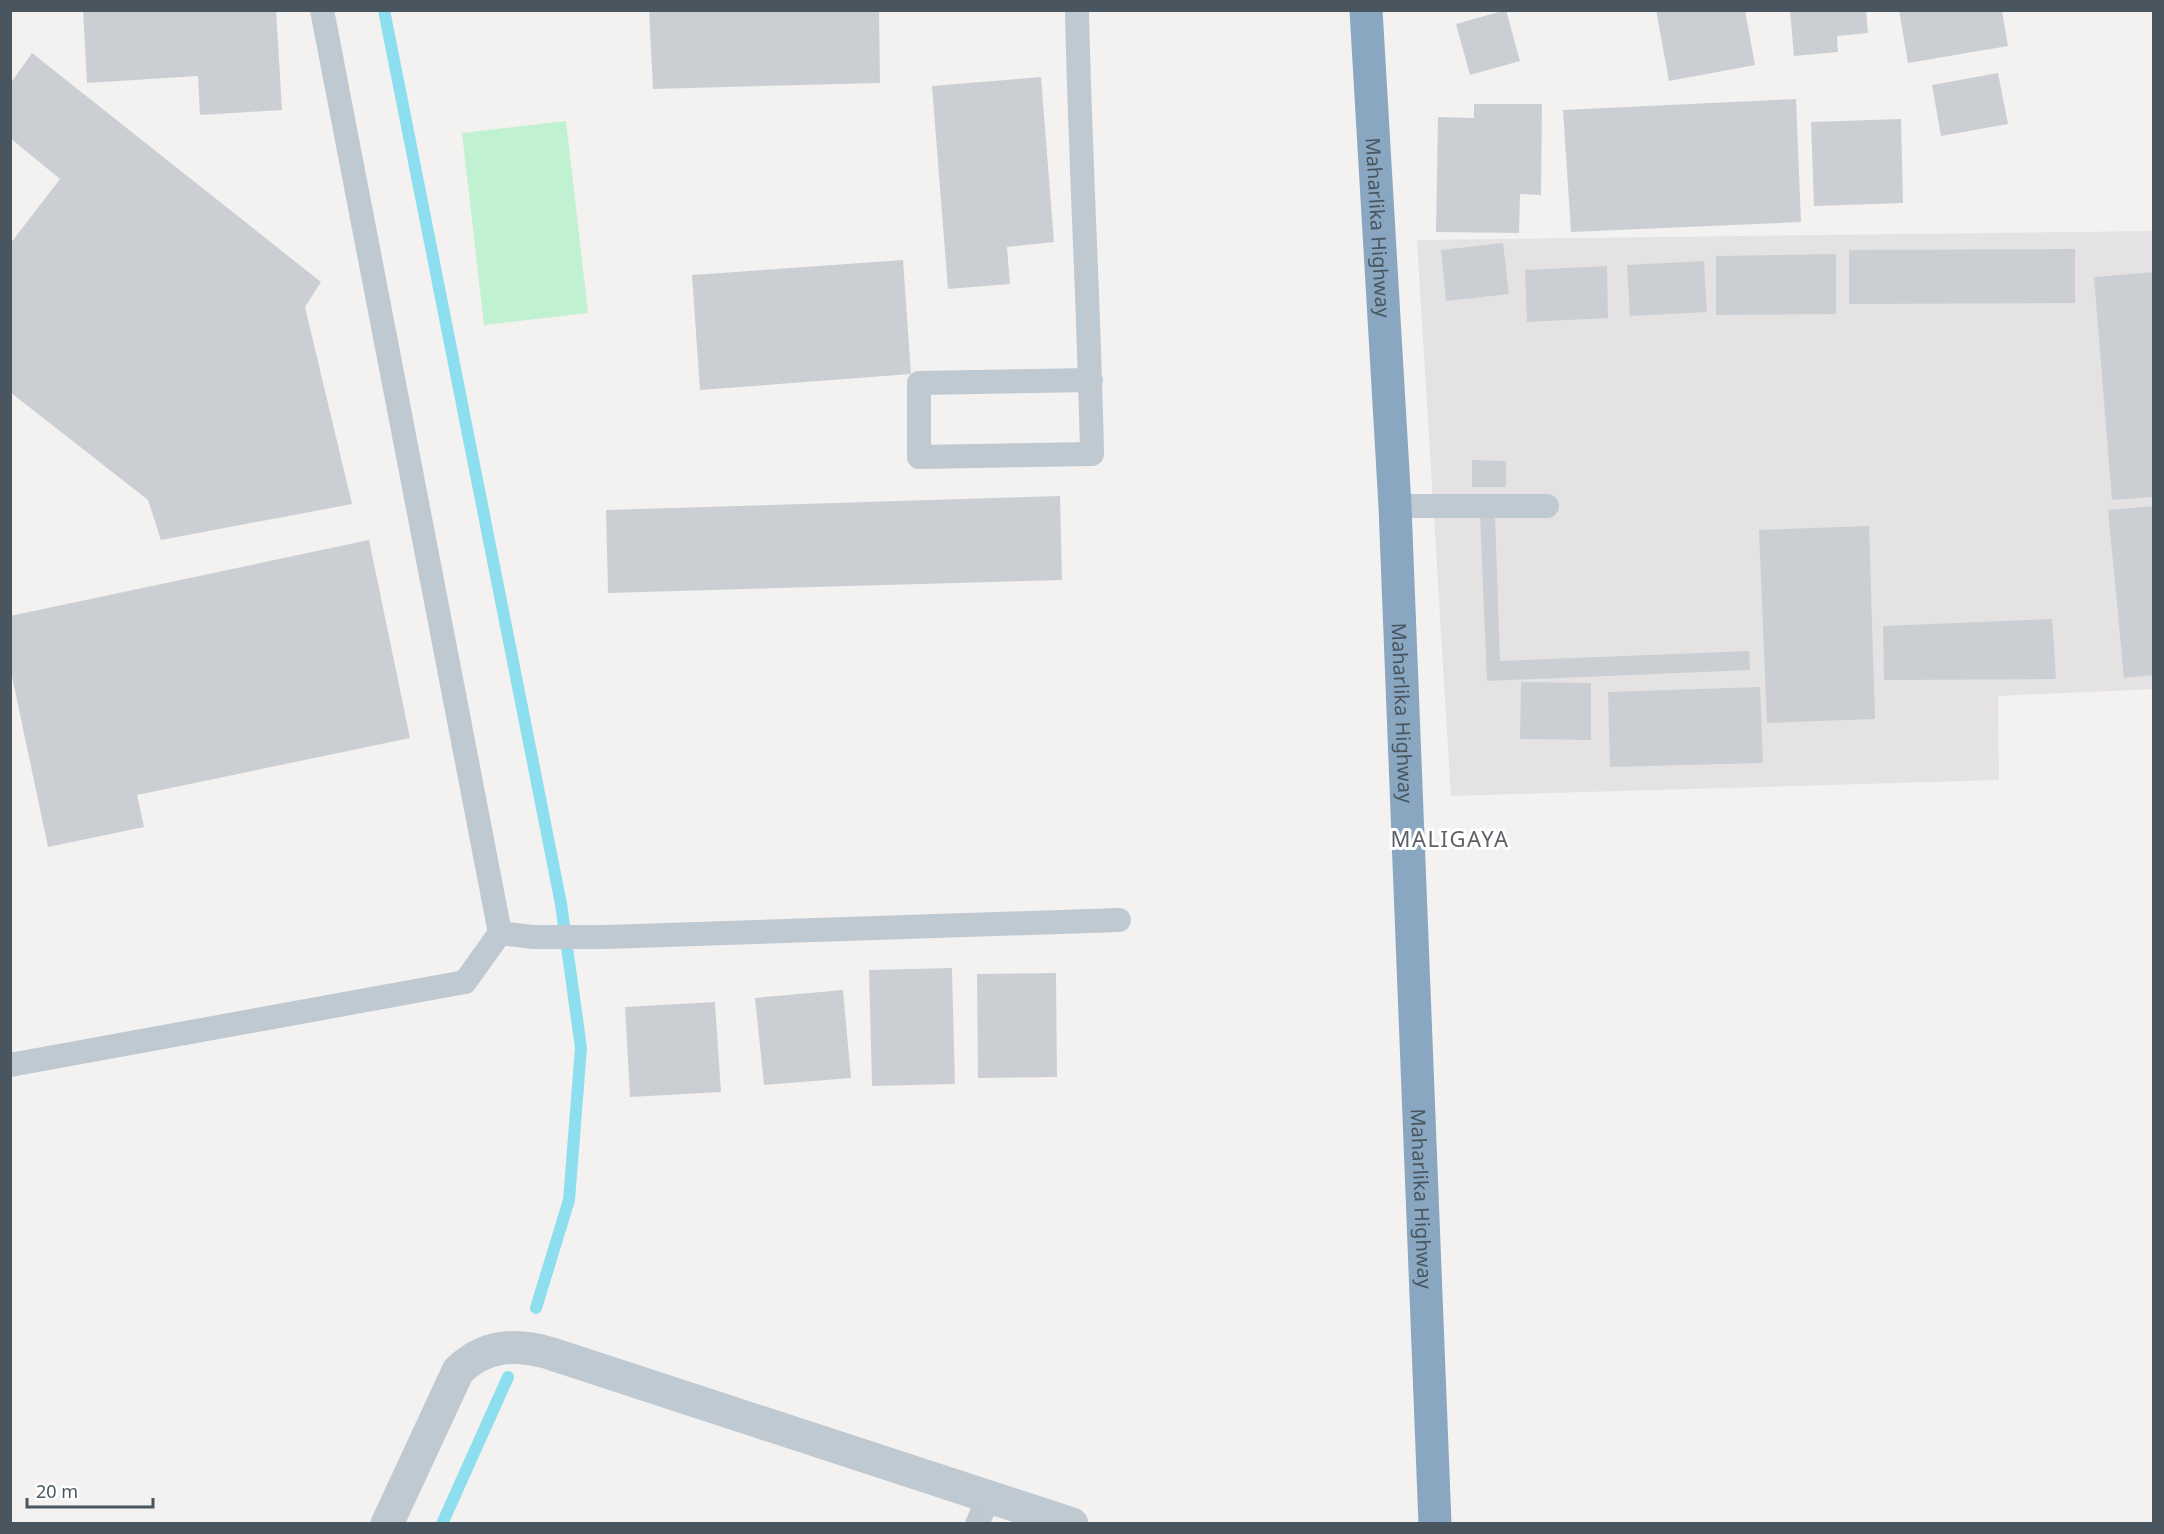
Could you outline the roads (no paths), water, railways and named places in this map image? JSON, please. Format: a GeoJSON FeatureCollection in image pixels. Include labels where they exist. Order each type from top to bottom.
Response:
{"type":"FeatureCollection","features":[{"type":"Feature","properties":{"kind":"highway","name":"Maharlika Highway"},"geometry":{"type":"LineString","coordinates":[[1366,10],[1395,506],[1435,1524]]}},
{"type":"Feature","properties":{"kind":"street"},"geometry":{"type":"LineString","coordinates":[[387,1524],[458,1371],[470,1359],[484,1351],[513,1347],[549,1353],[983,1510],[1072,1524]]}},
{"type":"Feature","properties":{"kind":"lane"},"geometry":{"type":"LineString","coordinates":[[10,1065],[465,982],[500,933],[322,10]]}},
{"type":"Feature","properties":{"kind":"lane"},"geometry":{"type":"LineString","coordinates":[[1077,10],[1080,179],[1091,380],[1092,454],[920,457],[919,383],[1091,380]]}},
{"type":"Feature","properties":{"kind":"lane"},"geometry":{"type":"LineString","coordinates":[[1395,506],[1547,506]]}},
{"type":"Feature","properties":{"kind":"lane"},"geometry":{"type":"LineString","coordinates":[[500,933],[533,937],[606,937],[1119,920]]}},
{"type":"Feature","properties":{"kind":"waterway"},"geometry":{"type":"LineString","coordinates":[[384,10],[561,904],[581,1048],[569,1200],[536,1308]]}},
{"type":"Feature","properties":{"kind":"waterway"},"geometry":{"type":"LineString","coordinates":[[442,1524],[508,1377]]}},
{"type":"Feature","properties":{"kind":"district","name":"MALIGAYA"},"geometry":{"type":"Point","coordinates":[1450,838]}}]}
